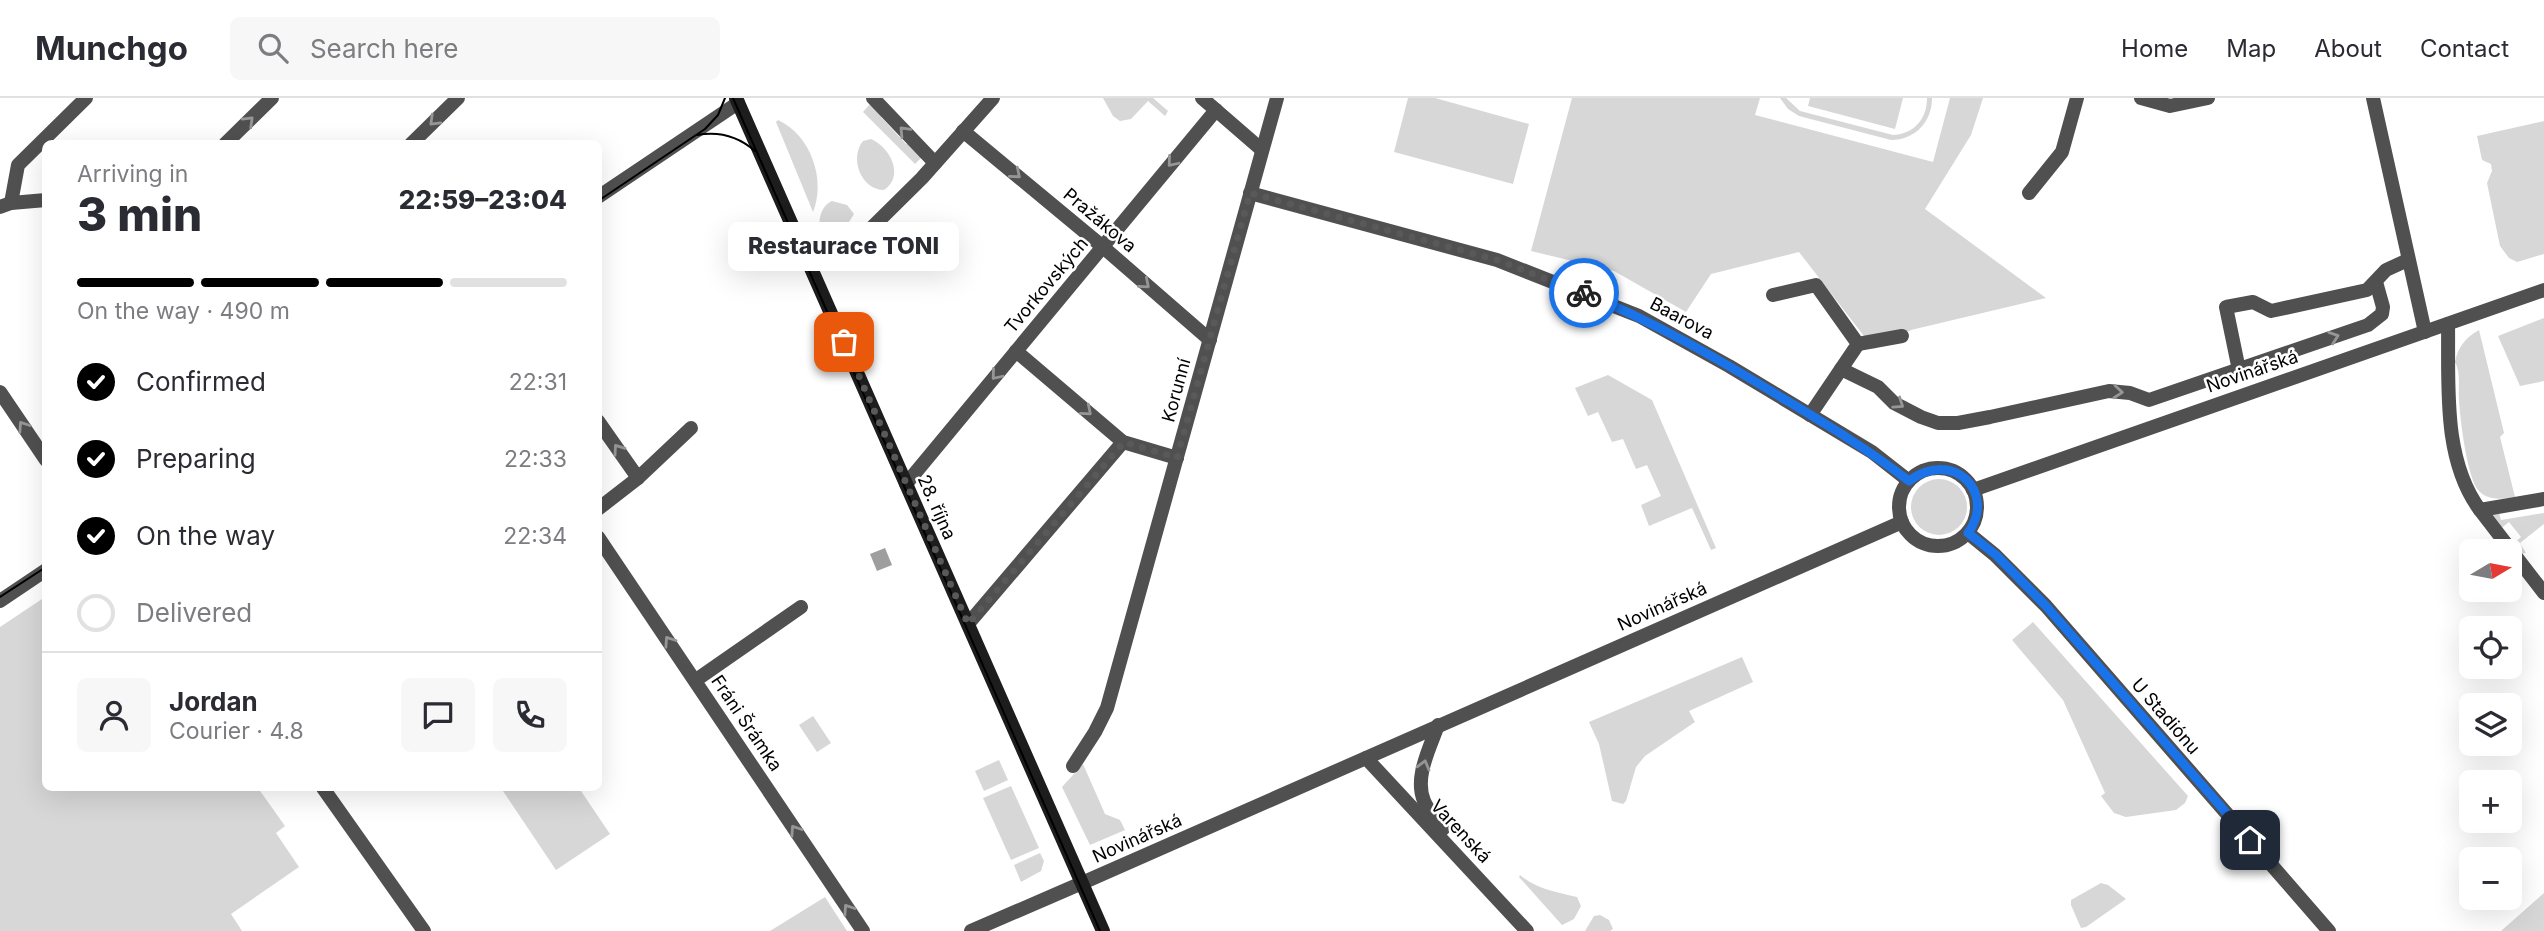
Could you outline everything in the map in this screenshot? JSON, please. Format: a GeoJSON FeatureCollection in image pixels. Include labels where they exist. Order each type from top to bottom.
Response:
{"type":"FeatureCollection","features":[{"type":"Feature","properties":{"kind":"main road","name":"28. října"},"geometry":{"type":"LineString","coordinates":[[740,100],[1103,931]]}},
{"type":"Feature","properties":{"kind":"street"},"geometry":{"type":"LineString","coordinates":[[43,140],[86,98]]}},
{"type":"Feature","properties":{"kind":"street"},"geometry":{"type":"LineString","coordinates":[[229,140],[272,98]]}},
{"type":"Feature","properties":{"kind":"street"},"geometry":{"type":"LineString","coordinates":[[415,140],[458,98]]}},
{"type":"Feature","properties":{"kind":"street"},"geometry":{"type":"LineString","coordinates":[[873,98],[935,163]]}},
{"type":"Feature","properties":{"kind":"street"},"geometry":{"type":"LineString","coordinates":[[835,264],[935,163],[993,98]]}},
{"type":"Feature","properties":{"kind":"street"},"geometry":{"type":"LineString","coordinates":[[1202,98],[1262,150]]}},
{"type":"Feature","properties":{"kind":"street","name":"Korunní"},"geometry":{"type":"LineString","coordinates":[[1073,766],[1107,708],[1277,98]]}},
{"type":"Feature","properties":{"kind":"street"},"geometry":{"type":"LineString","coordinates":[[2029,193],[2062,152],[2077,98]]}},
{"type":"Feature","properties":{"kind":"street"},"geometry":{"type":"LineString","coordinates":[[2141,98],[2170,106],[2208,98]]}},
{"type":"Feature","properties":{"kind":"street"},"geometry":{"type":"LineString","coordinates":[[2373,98],[2425,332]]}},
{"type":"Feature","properties":{"kind":"street"},"geometry":{"type":"LineString","coordinates":[[602,194],[740,100]]}},
{"type":"Feature","properties":{"kind":"street","name":"Tvorkovských"},"geometry":{"type":"LineString","coordinates":[[906,484],[1216,110]]}},
{"type":"Feature","properties":{"kind":"street","name":"Pražákova"},"geometry":{"type":"LineString","coordinates":[[963,131],[1210,340]]}},
{"type":"Feature","properties":{"kind":"street"},"geometry":{"type":"LineString","coordinates":[[42,141],[18,164],[5,205],[42,200]]}},
{"type":"Feature","properties":{"kind":"street","name":"Baarova"},"geometry":{"type":"LineString","coordinates":[[1250,193],[1497,260],[1639,316],[1872,452],[1909,481]]}},
{"type":"Feature","properties":{"kind":"street"},"geometry":{"type":"LineString","coordinates":[[2239,370],[2226,307],[2253,302],[2271,311],[2367,290],[2386,270],[2408,260]]}},
{"type":"Feature","properties":{"kind":"street"},"geometry":{"type":"LineString","coordinates":[[1841,369],[1878,387],[1894,403],[1938,423],[1968,421],[2109,391],[2149,400],[2375,321],[2382,314],[2376,282]]}},
{"type":"Feature","properties":{"kind":"street"},"geometry":{"type":"LineString","coordinates":[[1773,295],[1816,285],[1858,344]]}},
{"type":"Feature","properties":{"kind":"street","name":"Novinářská"},"geometry":{"type":"LineString","coordinates":[[1973,490],[2544,290]]}},
{"type":"Feature","properties":{"kind":"street"},"geometry":{"type":"LineString","coordinates":[[2448,324],[2449,391],[2454,440],[2464,482],[2480,510],[2544,593]]}},
{"type":"Feature","properties":{"kind":"street"},"geometry":{"type":"LineString","coordinates":[[1810,415],[1858,344],[1902,336]]}},
{"type":"Feature","properties":{"kind":"street"},"geometry":{"type":"LineString","coordinates":[[1016,351],[1124,442],[1177,458]]}},
{"type":"Feature","properties":{"kind":"street"},"geometry":{"type":"LineString","coordinates":[[0,392],[42,454]]}},
{"type":"Feature","properties":{"kind":"street"},"geometry":{"type":"LineString","coordinates":[[602,427],[638,478]]}},
{"type":"Feature","properties":{"kind":"street"},"geometry":{"type":"LineString","coordinates":[[602,506],[638,478],[691,428]]}},
{"type":"Feature","properties":{"kind":"street"},"geometry":{"type":"LineString","coordinates":[[968,624],[1124,442]]}},
{"type":"Feature","properties":{"kind":"street"},"geometry":{"type":"LineString","coordinates":[[1945,469],[1963,477],[1973,490],[1977,513],[1968,533],[1950,545],[1929,546],[1914,538],[1902,522],[1899,503],[1902,491],[1909,481],[1923,471],[1945,469]]}},
{"type":"Feature","properties":{"kind":"street"},"geometry":{"type":"LineString","coordinates":[[2480,510],[2544,499]]}},
{"type":"Feature","properties":{"kind":"street","name":"Novinářská"},"geometry":{"type":"LineString","coordinates":[[971,931],[1902,522]]}},
{"type":"Feature","properties":{"kind":"street","name":"U Stadiónu"},"geometry":{"type":"LineString","coordinates":[[1968,533],[1996,555],[2046,606],[2329,931]]}},
{"type":"Feature","properties":{"kind":"street","name":"Fráni Šrámka"},"geometry":{"type":"LineString","coordinates":[[602,543],[863,931]]}},
{"type":"Feature","properties":{"kind":"street"},"geometry":{"type":"LineString","coordinates":[[0,601],[42,573]]}},
{"type":"Feature","properties":{"kind":"street"},"geometry":{"type":"LineString","coordinates":[[695,680],[801,607]]}},
{"type":"Feature","properties":{"kind":"street"},"geometry":{"type":"LineString","coordinates":[[1438,725],[1420,780],[1424,800],[1469,868]]}},
{"type":"Feature","properties":{"kind":"street","name":"Varenská"},"geometry":{"type":"LineString","coordinates":[[1366,758],[1527,931]]}},
{"type":"Feature","properties":{"kind":"street"},"geometry":{"type":"LineString","coordinates":[[325,791],[424,931]]}},
{"type":"Feature","properties":{"kind":"shaded area"},"geometry":{"type":"Polygon","coordinates":[[[1103,98],[1153,98],[1168,111],[1165,116],[1148,101],[1131,119],[1120,121],[1113,116],[1103,98]]]}},
{"type":"Feature","properties":{"kind":"shaded area"},"geometry":{"type":"Polygon","coordinates":[[[1408,98],[1435,98],[1529,124],[1513,184],[1394,152],[1408,98]]]}},
{"type":"Feature","properties":{"kind":"shaded area"},"geometry":{"type":"Polygon","coordinates":[[[1572,98],[1760,98],[1755,115],[1933,162],[1950,98],[1983,98],[1971,135],[1925,209],[2046,298],[1911,330],[1874,349],[1799,252],[1711,274],[1686,312],[1614,271],[1531,251],[1572,98]]]}},
{"type":"Feature","properties":{"kind":"shaded area"},"geometry":{"type":"Polygon","coordinates":[[[1780,98],[1786,98],[1800,111],[1893,135],[1907,132],[1918,124],[1925,113],[1927,98],[1932,98],[1929,115],[1921,128],[1908,137],[1891,140],[1799,116],[1788,109],[1780,98]]]}},
{"type":"Feature","properties":{"kind":"shaded area"},"geometry":{"type":"Polygon","coordinates":[[[1810,98],[1903,98],[1895,129],[1808,106],[1810,98]]]}},
{"type":"Feature","properties":{"kind":"shaded area"},"geometry":{"type":"Polygon","coordinates":[[[870,104],[881,112],[881,117],[906,144],[910,143],[922,157],[915,164],[863,112],[870,104]]]}},
{"type":"Feature","properties":{"kind":"shaded area"},"geometry":{"type":"Polygon","coordinates":[[[778,120],[799,136],[813,160],[818,186],[813,212],[776,122],[778,120]]]}},
{"type":"Feature","properties":{"kind":"shaded area"},"geometry":{"type":"Polygon","coordinates":[[[2544,121],[2544,254],[2517,262],[2509,258],[2500,246],[2487,183],[2492,171],[2491,164],[2482,160],[2477,136],[2544,121]]]}},
{"type":"Feature","properties":{"kind":"shaded area"},"geometry":{"type":"Polygon","coordinates":[[[871,139],[884,148],[893,162],[894,177],[884,190],[869,185],[857,164],[859,148],[863,141],[871,139]]]}},
{"type":"Feature","properties":{"kind":"shaded area"},"geometry":{"type":"Polygon","coordinates":[[[832,201],[847,205],[854,214],[844,230],[829,240],[821,235],[819,225],[822,211],[832,201]]]}},
{"type":"Feature","properties":{"kind":"shaded area"},"geometry":{"type":"Polygon","coordinates":[[[2544,318],[2544,381],[2520,386],[2498,336],[2544,318]]]}},
{"type":"Feature","properties":{"kind":"shaded area"},"geometry":{"type":"Polygon","coordinates":[[[2479,330],[2504,433],[2500,437],[2515,497],[2496,498],[2483,494],[2475,484],[2468,462],[2461,420],[2459,376],[2455,362],[2463,343],[2479,330]]]}},
{"type":"Feature","properties":{"kind":"shaded area"},"geometry":{"type":"Polygon","coordinates":[[[1608,375],[1652,400],[1716,548],[1711,550],[1692,508],[1649,526],[1641,505],[1661,496],[1647,465],[1636,469],[1623,439],[1612,442],[1598,412],[1588,416],[1575,388],[1608,375]]]}},
{"type":"Feature","properties":{"kind":"shaded area"},"geometry":{"type":"Polygon","coordinates":[[[1939,479],[1950,481],[1959,487],[1965,496],[1965,518],[1959,527],[1950,533],[1939,535],[1928,533],[1919,527],[1913,518],[1911,507],[1913,496],[1919,487],[1928,481],[1939,479]]]}},
{"type":"Feature","properties":{"kind":"shaded area"},"geometry":{"type":"Polygon","coordinates":[[[2499,513],[2501,520],[2544,513],[2544,524],[2522,541],[2509,522],[2499,530],[2492,516],[2499,513]]]}},
{"type":"Feature","properties":{"kind":"shaded area"},"geometry":{"type":"Polygon","coordinates":[[[885,548],[892,565],[877,571],[870,554],[885,548]]]}},
{"type":"Feature","properties":{"kind":"shaded area"},"geometry":{"type":"Polygon","coordinates":[[[42,599],[42,791],[260,791],[285,826],[276,833],[299,867],[231,914],[242,931],[0,931],[0,627],[42,599]]]}},
{"type":"Feature","properties":{"kind":"shaded area"},"geometry":{"type":"Polygon","coordinates":[[[2033,622],[2188,796],[2185,803],[2176,810],[2126,817],[2114,813],[2101,796],[2105,793],[2063,700],[2012,640],[2033,622]]]}},
{"type":"Feature","properties":{"kind":"shaded area"},"geometry":{"type":"Polygon","coordinates":[[[1742,657],[1753,682],[1689,711],[1695,722],[1645,756],[1636,767],[1626,801],[1623,804],[1612,801],[1599,744],[1589,722],[1742,657]]]}},
{"type":"Feature","properties":{"kind":"shaded area"},"geometry":{"type":"Polygon","coordinates":[[[813,716],[831,743],[817,752],[799,725],[813,716]]]}},
{"type":"Feature","properties":{"kind":"shaded area"},"geometry":{"type":"Polygon","coordinates":[[[999,760],[1008,780],[984,791],[975,771],[999,760]]]}},
{"type":"Feature","properties":{"kind":"shaded area"},"geometry":{"type":"Polygon","coordinates":[[[1083,764],[1105,814],[1120,820],[1125,830],[1090,845],[1062,787],[1083,764]]]}},
{"type":"Feature","properties":{"kind":"shaded area"},"geometry":{"type":"Polygon","coordinates":[[[1011,786],[1039,848],[1011,860],[983,798],[1011,786]]]}},
{"type":"Feature","properties":{"kind":"shaded area"},"geometry":{"type":"Polygon","coordinates":[[[503,791],[581,791],[610,834],[556,870],[503,791]]]}},
{"type":"Feature","properties":{"kind":"shaded area"},"geometry":{"type":"Polygon","coordinates":[[[1040,853],[1044,861],[1041,871],[1021,882],[1014,865],[1040,853]]]}},
{"type":"Feature","properties":{"kind":"shaded area"},"geometry":{"type":"Polygon","coordinates":[[[1520,875],[1540,887],[1577,897],[1581,906],[1574,919],[1562,925],[1520,875]]]}},
{"type":"Feature","properties":{"kind":"shaded area"},"geometry":{"type":"Polygon","coordinates":[[[2101,883],[2126,899],[2081,928],[2071,900],[2101,883]]]}},
{"type":"Feature","properties":{"kind":"shaded area"},"geometry":{"type":"Polygon","coordinates":[[[2544,893],[2544,931],[2501,931],[2544,893]]]}},
{"type":"Feature","properties":{"kind":"shaded area"},"geometry":{"type":"Polygon","coordinates":[[[825,897],[847,931],[770,931],[825,897]]]}},
{"type":"Feature","properties":{"kind":"shaded area"},"geometry":{"type":"Polygon","coordinates":[[[1600,915],[1609,920],[1613,929],[1585,931],[1594,916],[1600,915]]]}},
{"type":"Feature","properties":{"kind":"tram line"},"geometry":{"type":"LineString","coordinates":[[602,198],[705,129],[718,115],[725,98]]}},
{"type":"Feature","properties":{"kind":"tram line"},"geometry":{"type":"LineString","coordinates":[[733,98],[1100,931]]}},
{"type":"Feature","properties":{"kind":"tram line"},"geometry":{"type":"LineString","coordinates":[[697,135],[728,136],[755,151]]}},
{"type":"Feature","properties":{"kind":"tram line"},"geometry":{"type":"LineString","coordinates":[[0,597],[42,570]]}},
{"type":"Feature","properties":{"kind":"way so far"},"geometry":{"type":"LineString","coordinates":[[844,342],[968,624],[1124,442],[1177,458],[1250,193],[1497,260],[1584,293]]}},
{"type":"Feature","properties":{"kind":"place","name":"Restaurace TONI"},"geometry":{"type":"Point","coordinates":[844,342]}},
{"type":"Feature","properties":{"kind":"route"},"geometry":{"type":"LineString","coordinates":[[1584,293],[1639,316],[1728,366],[1872,452],[1909,481],[1923,471],[1933,468],[1954,471],[1963,477],[1973,490],[1977,504],[1975,520],[1968,533],[1996,555],[2046,606],[2250,840]]}}]}
